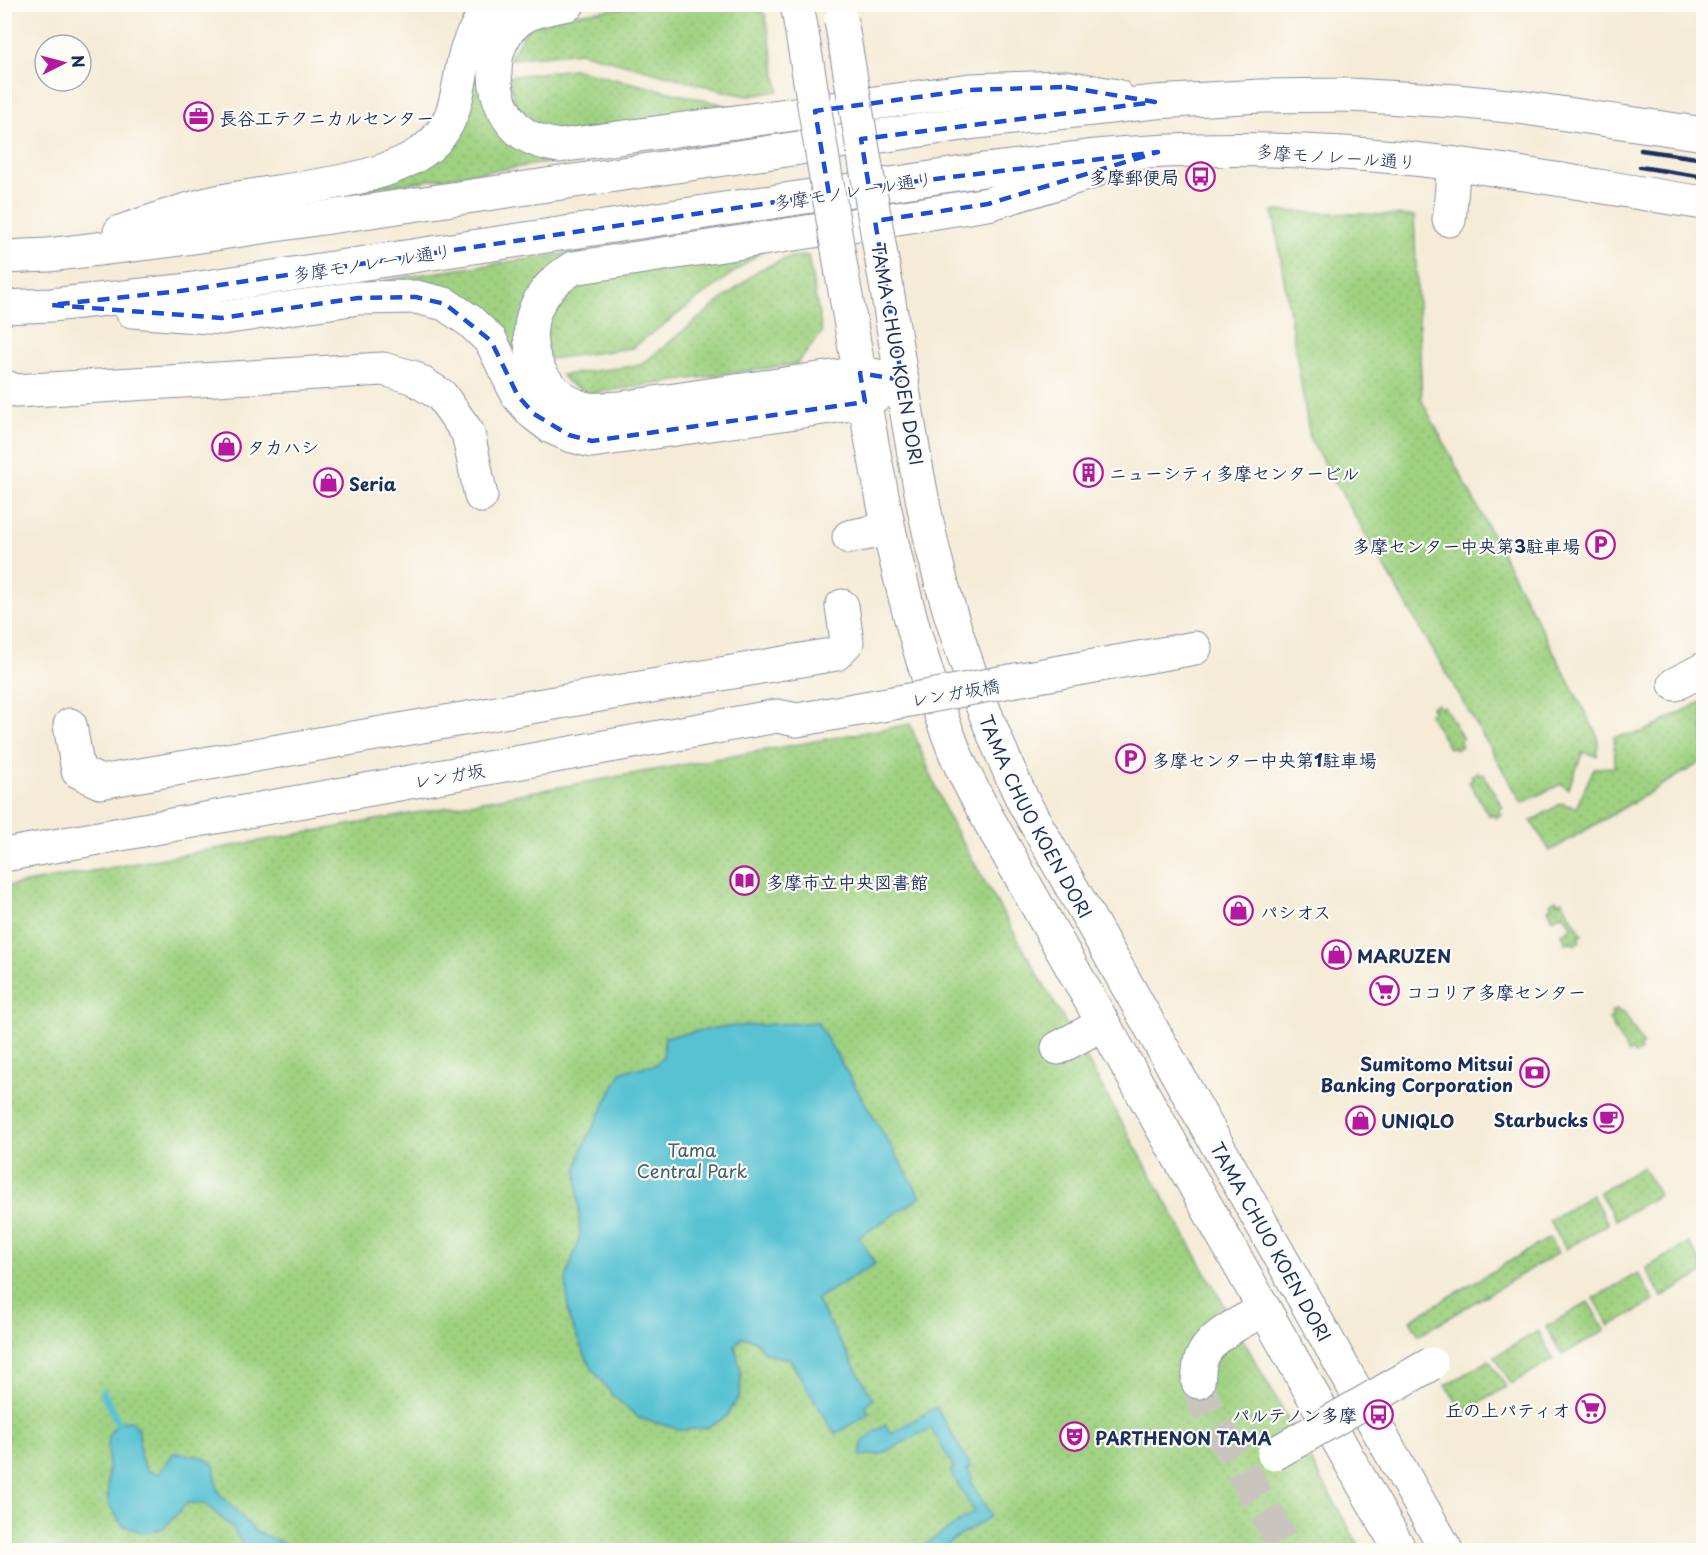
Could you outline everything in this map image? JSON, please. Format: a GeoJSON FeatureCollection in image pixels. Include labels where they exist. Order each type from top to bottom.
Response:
{"type":"FeatureCollection","features":[{"type":"Feature","properties":{"kind":"main road"},"geometry":{"type":"LineString","coordinates":[[48,255],[212,202],[369,176],[413,158],[440,135],[457,101],[467,48],[477,23],[492,4]]}},
{"type":"Feature","properties":{"kind":"main road"},"geometry":{"type":"LineString","coordinates":[[568,4],[538,10],[522,17],[506,33],[497,52],[494,73],[497,91],[514,123],[524,134],[559,146],[970,90],[1066,87],[1155,102]]}},
{"type":"Feature","properties":{"kind":"main road","name":"TAMA CHUO KOEN DORI"},"geometry":{"type":"LineString","coordinates":[[840,12],[927,522],[965,662],[993,737],[1023,801],[1446,1551]]}},
{"type":"Feature","properties":{"kind":"main road"},"geometry":{"type":"LineString","coordinates":[[799,16],[888,529],[904,598],[925,670],[955,752],[986,816],[1264,1310],[1393,1548]]}},
{"type":"Feature","properties":{"kind":"main road"},"geometry":{"type":"LineString","coordinates":[[4,257],[48,255],[173,240],[976,122],[1155,102],[1261,96],[1338,95],[1456,101],[1519,107],[1704,134]]}},
{"type":"Feature","properties":{"kind":"main road","name":"多摩モノレール通り"},"geometry":{"type":"LineString","coordinates":[[4,307],[51,305],[180,291],[984,170],[1097,156],[1158,152],[1213,150],[1344,153],[1454,164],[1704,203]]}},
{"type":"Feature","properties":{"kind":"main road"},"geometry":{"type":"LineString","coordinates":[[863,387],[586,409],[565,401],[544,381],[533,355],[531,327],[539,302],[553,282],[573,268],[988,204],[1158,152]]}},
{"type":"Feature","properties":{"kind":"main road"},"geometry":{"type":"LineString","coordinates":[[1449,220],[1454,164]]}},
{"type":"Feature","properties":{"kind":"main road"},"geometry":{"type":"LineString","coordinates":[[51,305],[222,318],[358,298],[416,297],[445,304],[470,321],[491,341],[519,396],[534,414],[560,431],[592,441],[903,380]]}},
{"type":"Feature","properties":{"kind":"main road"},"geometry":{"type":"LineString","coordinates":[[4,386],[15,391],[383,369],[412,377],[441,395],[468,434],[481,496]]}},
{"type":"Feature","properties":{"kind":"main road"},"geometry":{"type":"LineString","coordinates":[[849,537],[888,529]]}},
{"type":"Feature","properties":{"kind":"main road"},"geometry":{"type":"LineString","coordinates":[[70,725],[78,771],[100,782],[837,654],[847,642],[842,606]]}},
{"type":"Feature","properties":{"kind":"main road","name":"レンガ坂橋"},"geometry":{"type":"LineString","coordinates":[[893,703],[1195,648]]}},
{"type":"Feature","properties":{"kind":"main road","name":"レンガ坂"},"geometry":{"type":"LineString","coordinates":[[4,855],[777,716],[797,720],[893,703]]}},
{"type":"Feature","properties":{"kind":"main road"},"geometry":{"type":"LineString","coordinates":[[1058,1048],[1103,1024]]}},
{"type":"Feature","properties":{"kind":"main road"},"geometry":{"type":"LineString","coordinates":[[1198,1382],[1200,1362],[1206,1350],[1229,1329],[1264,1310]]}},
{"type":"Feature","properties":{"kind":"main road"},"geometry":{"type":"LineString","coordinates":[[1275,1454],[1431,1364]]}},
{"type":"Feature","properties":{"kind":"highlighted area"},"geometry":{"type":"Polygon","coordinates":[[[1066,87],[1155,102],[861,139],[869,187],[1158,152],[988,204],[875,221],[902,380],[860,373],[865,402],[592,441],[569,435],[534,414],[518,396],[491,341],[445,304],[416,297],[358,298],[222,318],[51,305],[180,291],[829,194],[815,111],[970,90],[1066,87]]]}},
{"type":"Feature","properties":{"kind":"green space"},"geometry":{"type":"Polygon","coordinates":[[[650,4],[751,5],[765,14],[779,91],[749,96],[728,92],[580,52],[509,59],[526,30],[561,16],[650,4]]]}},
{"type":"Feature","properties":{"kind":"green space"},"geometry":{"type":"Polygon","coordinates":[[[476,56],[560,161],[334,194],[393,176],[476,56]]]}},
{"type":"Feature","properties":{"kind":"green space"},"geometry":{"type":"Polygon","coordinates":[[[573,69],[746,110],[560,134],[544,130],[516,104],[508,77],[573,69]]]}},
{"type":"Feature","properties":{"kind":"green space"},"geometry":{"type":"Polygon","coordinates":[[[1273,211],[1414,216],[1422,401],[1598,737],[1597,756],[1583,752],[1568,789],[1561,784],[1522,803],[1310,439],[1273,211]]]}},
{"type":"Feature","properties":{"kind":"green space"},"geometry":{"type":"Polygon","coordinates":[[[765,249],[632,348],[550,359],[545,344],[547,320],[554,302],[585,274],[765,249]]]}},
{"type":"Feature","properties":{"kind":"green space"},"geometry":{"type":"Polygon","coordinates":[[[584,251],[522,363],[415,281],[384,280],[584,251]]]}},
{"type":"Feature","properties":{"kind":"green space"},"geometry":{"type":"Polygon","coordinates":[[[808,256],[822,332],[797,364],[591,393],[575,387],[562,375],[641,365],[759,270],[789,257],[808,256]]]}},
{"type":"Feature","properties":{"kind":"green space"},"geometry":{"type":"Polygon","coordinates":[[[1703,701],[1703,761],[1550,851],[1531,821],[1562,803],[1576,808],[1594,768],[1615,767],[1614,737],[1643,732],[1703,701]]]}},
{"type":"Feature","properties":{"kind":"green space"},"geometry":{"type":"Polygon","coordinates":[[[1437,704],[1440,708],[1444,706],[1463,739],[1459,742],[1462,746],[1455,750],[1453,746],[1449,748],[1429,714],[1434,711],[1431,707],[1437,704]]]}},
{"type":"Feature","properties":{"kind":"green space","name":"Tama Central Park"},"geometry":{"type":"Polygon","coordinates":[[[910,724],[948,817],[1361,1550],[8,1550],[4,1530],[4,887],[910,724]]]}},
{"type":"Feature","properties":{"kind":"green space"},"geometry":{"type":"Polygon","coordinates":[[[1478,772],[1480,776],[1483,774],[1503,807],[1499,810],[1502,815],[1495,818],[1493,814],[1489,816],[1469,782],[1473,780],[1471,776],[1478,772]]]}},
{"type":"Feature","properties":{"kind":"green space"},"geometry":{"type":"Polygon","coordinates":[[[1556,899],[1558,903],[1562,901],[1582,934],[1578,937],[1580,941],[1574,945],[1571,941],[1567,943],[1562,934],[1572,928],[1563,913],[1553,919],[1548,909],[1552,906],[1550,903],[1556,899]]]}},
{"type":"Feature","properties":{"kind":"green space"},"geometry":{"type":"Polygon","coordinates":[[[1617,1009],[1620,1013],[1623,1011],[1643,1044],[1639,1047],[1641,1051],[1635,1055],[1632,1050],[1628,1053],[1609,1019],[1613,1016],[1611,1012],[1617,1009]]]}},
{"type":"Feature","properties":{"kind":"green space"},"geometry":{"type":"Polygon","coordinates":[[[1643,1167],[1659,1195],[1616,1220],[1599,1192],[1643,1167]]]}},
{"type":"Feature","properties":{"kind":"green space"},"geometry":{"type":"Polygon","coordinates":[[[1592,1195],[1608,1224],[1566,1249],[1549,1220],[1592,1195]]]}},
{"type":"Feature","properties":{"kind":"green space"},"geometry":{"type":"Polygon","coordinates":[[[1549,1238],[1558,1253],[1419,1335],[1410,1320],[1549,1238]]]}},
{"type":"Feature","properties":{"kind":"green space"},"geometry":{"type":"Polygon","coordinates":[[[1689,1243],[1703,1267],[1703,1273],[1662,1297],[1646,1268],[1689,1243]]]}},
{"type":"Feature","properties":{"kind":"green space"},"geometry":{"type":"Polygon","coordinates":[[[1638,1273],[1654,1301],[1610,1326],[1594,1298],[1638,1273]]]}},
{"type":"Feature","properties":{"kind":"green space"},"geometry":{"type":"Polygon","coordinates":[[[1588,1302],[1605,1330],[1562,1355],[1546,1327],[1588,1302]]]}},
{"type":"Feature","properties":{"kind":"green space"},"geometry":{"type":"Polygon","coordinates":[[[1538,1331],[1554,1359],[1511,1384],[1495,1356],[1538,1331]]]}},
{"type":"Feature","properties":{"kind":"green space"},"geometry":{"type":"Polygon","coordinates":[[[1489,1360],[1506,1387],[1463,1413],[1446,1385],[1489,1360]]]}},
{"type":"Feature","properties":{"kind":"water"},"geometry":{"type":"Polygon","coordinates":[[[817,1022],[921,1197],[859,1237],[875,1264],[816,1299],[873,1399],[864,1406],[870,1413],[835,1434],[789,1358],[771,1355],[753,1340],[741,1338],[735,1346],[741,1372],[740,1395],[726,1417],[707,1428],[681,1430],[639,1418],[612,1395],[588,1362],[569,1319],[566,1279],[580,1236],[577,1169],[583,1147],[622,1071],[655,1065],[663,1057],[665,1037],[722,1027],[817,1022]]]}},
{"type":"Feature","properties":{"kind":"water"},"geometry":{"type":"Polygon","coordinates":[[[936,1407],[971,1467],[967,1470],[972,1477],[971,1482],[991,1516],[938,1550],[917,1550],[974,1512],[950,1471],[954,1468],[931,1428],[881,1454],[860,1456],[862,1443],[875,1431],[886,1425],[891,1434],[936,1407]]]}},
{"type":"Feature","properties":{"kind":"water"},"geometry":{"type":"Polygon","coordinates":[[[132,1421],[139,1431],[140,1454],[146,1470],[158,1474],[174,1453],[203,1457],[214,1465],[218,1492],[256,1532],[300,1550],[245,1550],[233,1528],[205,1504],[187,1503],[164,1528],[143,1533],[122,1525],[108,1503],[108,1436],[118,1422],[132,1421]]]}},
{"type":"Feature","properties":{"kind":"waterway"},"geometry":{"type":"LineString","coordinates":[[103,1393],[118,1422]]}},
{"type":"Feature","properties":{"kind":"tunnel"},"geometry":{"type":"LineString","coordinates":[[1198,1382],[1204,1403],[1282,1541],[1291,1550]]}},
{"type":"Feature","properties":{"kind":"railway"},"geometry":{"type":"LineString","coordinates":[[1641,150],[1704,159]]}},
{"type":"Feature","properties":{"kind":"railway"},"geometry":{"type":"LineString","coordinates":[[1640,167],[1704,177]]}},
{"type":"Feature","properties":{"kind":"place","name":"長谷工テクニカルセンター"},"geometry":{"type":"Point","coordinates":[198,117]}},
{"type":"Feature","properties":{"kind":"place","name":"多摩郵便局"},"geometry":{"type":"Point","coordinates":[1200,176]}},
{"type":"Feature","properties":{"kind":"place","name":"タカハシ"},"geometry":{"type":"Point","coordinates":[226,446]}},
{"type":"Feature","properties":{"kind":"place","name":"ニューシティ多摩センタービル"},"geometry":{"type":"Point","coordinates":[1088,472]}},
{"type":"Feature","properties":{"kind":"place","name":"Seria"},"geometry":{"type":"Point","coordinates":[328,483]}},
{"type":"Feature","properties":{"kind":"place","name":"多摩センター中央第3駐車場"},"geometry":{"type":"Point","coordinates":[1601,545]}},
{"type":"Feature","properties":{"kind":"place","name":"多摩センター中央第1駐車場"},"geometry":{"type":"Point","coordinates":[1131,759]}},
{"type":"Feature","properties":{"kind":"place","name":"多摩市立中央図書館"},"geometry":{"type":"Point","coordinates":[745,881]}},
{"type":"Feature","properties":{"kind":"place","name":"パシオス"},"geometry":{"type":"Point","coordinates":[1239,911]}},
{"type":"Feature","properties":{"kind":"place","name":"MARUZEN"},"geometry":{"type":"Point","coordinates":[1336,955]}},
{"type":"Feature","properties":{"kind":"place","name":"ココリア多摩センター"},"geometry":{"type":"Point","coordinates":[1385,991]}},
{"type":"Feature","properties":{"kind":"place","name":"Sumitomo Mitsui Banking Corporation"},"geometry":{"type":"Point","coordinates":[1534,1073]}},
{"type":"Feature","properties":{"kind":"place","name":"Starbucks"},"geometry":{"type":"Point","coordinates":[1609,1119]}},
{"type":"Feature","properties":{"kind":"place","name":"UNIQLO"},"geometry":{"type":"Point","coordinates":[1360,1120]}},
{"type":"Feature","properties":{"kind":"place","name":"丘の上パティオ"},"geometry":{"type":"Point","coordinates":[1591,1409]}},
{"type":"Feature","properties":{"kind":"place","name":"パルテノン多摩"},"geometry":{"type":"Point","coordinates":[1378,1414]}},
{"type":"Feature","properties":{"kind":"place","name":"PARTHENON TAMA"},"geometry":{"type":"Point","coordinates":[1074,1437]}}]}
